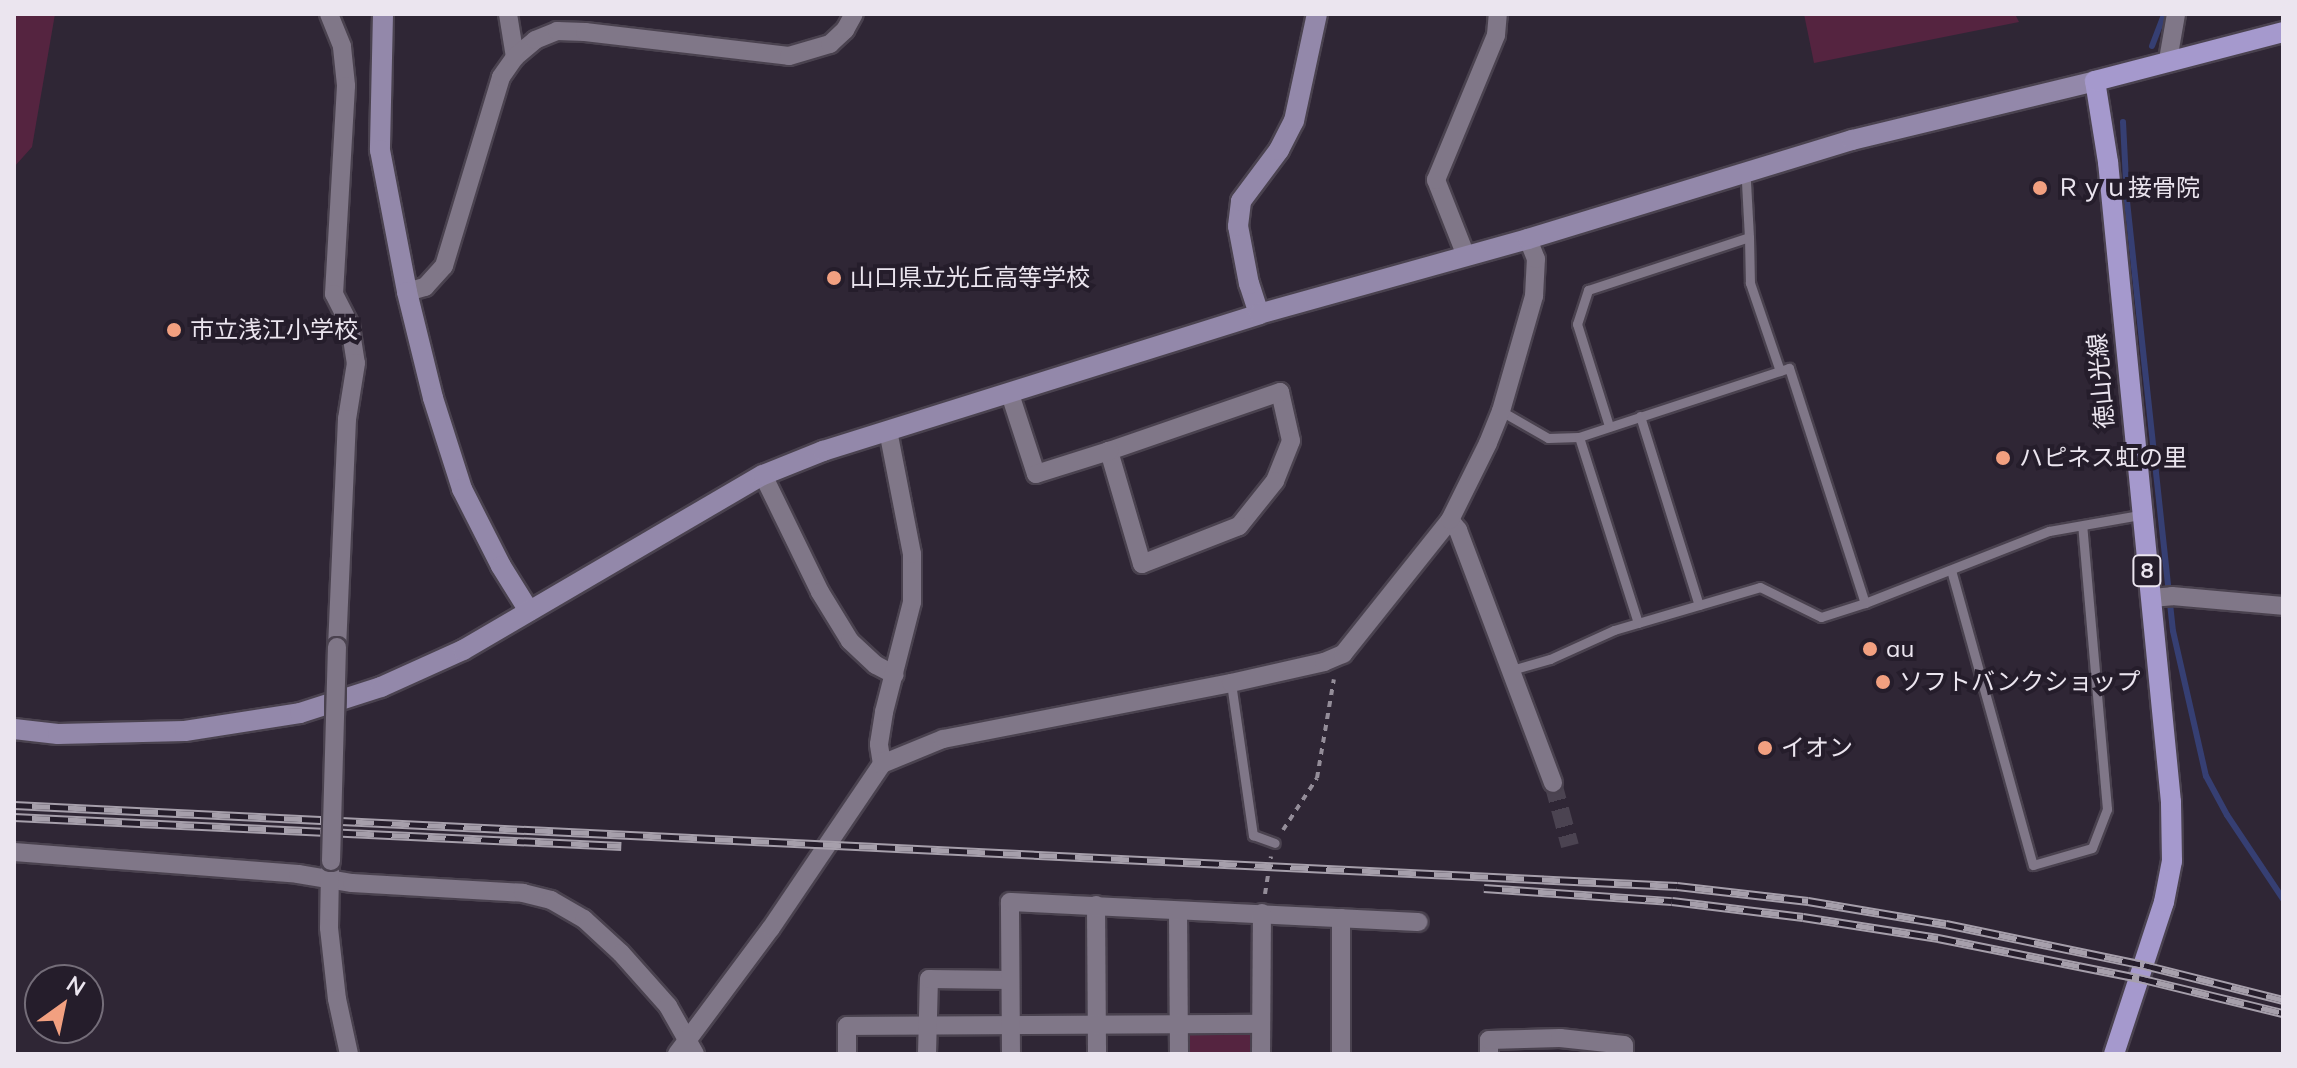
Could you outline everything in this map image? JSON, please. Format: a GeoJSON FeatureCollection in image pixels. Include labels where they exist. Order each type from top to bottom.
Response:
{"type":"FeatureCollection","features":[{"type":"Feature","properties":{"kind":"main road"},"geometry":{"type":"LineString","coordinates":[[2095,81],[2283,32]]}},
{"type":"Feature","properties":{"kind":"main road","name":"徳山光線"},"geometry":{"type":"LineString","coordinates":[[2095,81],[2108,162],[2140,515],[2168,754],[2172,861],[2164,902],[2114,1054]]}},
{"type":"Feature","properties":{"kind":"street"},"geometry":{"type":"LineString","coordinates":[[329,14],[342,47],[346,86],[334,294],[350,326],[356,363],[347,419],[330,870],[337,999],[349,1054]]}},
{"type":"Feature","properties":{"kind":"street"},"geometry":{"type":"LineString","coordinates":[[383,14],[380,150],[407,292],[433,398],[462,489],[501,566],[529,611]]}},
{"type":"Feature","properties":{"kind":"street"},"geometry":{"type":"LineString","coordinates":[[508,14],[515,57]]}},
{"type":"Feature","properties":{"kind":"street"},"geometry":{"type":"LineString","coordinates":[[407,292],[425,287],[444,266],[501,77],[515,57],[535,40],[557,31],[789,56],[830,44],[845,30],[854,14]]}},
{"type":"Feature","properties":{"kind":"street"},"geometry":{"type":"LineString","coordinates":[[1259,314],[1249,284],[1238,226],[1241,201],[1279,150],[1294,121],[1317,14]]}},
{"type":"Feature","properties":{"kind":"street"},"geometry":{"type":"LineString","coordinates":[[1466,256],[1436,180],[1496,35],[1498,14]]}},
{"type":"Feature","properties":{"kind":"street"},"geometry":{"type":"LineString","coordinates":[[2168,60],[2176,14]]}},
{"type":"Feature","properties":{"kind":"street"},"geometry":{"type":"LineString","coordinates":[[14,729],[58,734],[185,731],[300,713],[381,687],[463,650],[763,475],[823,451],[1259,314],[1528,239],[1852,140],[2095,81]]}},
{"type":"Feature","properties":{"kind":"street"},"geometry":{"type":"LineString","coordinates":[[687,1050],[845,823],[882,764],[943,739],[1231,683],[1324,662],[1343,654],[1450,520],[1501,411],[1534,296],[1536,259],[1528,239]]}},
{"type":"Feature","properties":{"kind":"street"},"geometry":{"type":"LineString","coordinates":[[1010,394],[1036,474],[1280,392],[1291,441],[1275,481],[1239,526],[1142,564],[1109,451]]}},
{"type":"Feature","properties":{"kind":"street"},"geometry":{"type":"LineString","coordinates":[[882,764],[879,744],[912,602],[912,554],[888,431]]}},
{"type":"Feature","properties":{"kind":"street"},"geometry":{"type":"LineString","coordinates":[[763,475],[820,592],[850,641],[876,665],[895,675]]}},
{"type":"Feature","properties":{"kind":"street"},"geometry":{"type":"LineString","coordinates":[[1450,520],[1458,530],[1508,671],[1553,783]]}},
{"type":"Feature","properties":{"kind":"street"},"geometry":{"type":"LineString","coordinates":[[2151,598],[2172,596],[2283,606]]}},
{"type":"Feature","properties":{"kind":"street"},"geometry":{"type":"LineString","coordinates":[[14,852],[298,874],[330,870],[462,892],[523,893],[551,900],[584,919],[621,953],[668,1006],[687,1050]]}},
{"type":"Feature","properties":{"kind":"street"},"geometry":{"type":"LineString","coordinates":[[1011,1054],[1010,902],[1419,922]]}},
{"type":"Feature","properties":{"kind":"street"},"geometry":{"type":"LineString","coordinates":[[1096,905],[1097,1054]]}},
{"type":"Feature","properties":{"kind":"street"},"geometry":{"type":"LineString","coordinates":[[1178,911],[1179,1054]]}},
{"type":"Feature","properties":{"kind":"street"},"geometry":{"type":"LineString","coordinates":[[1261,1054],[1262,913]]}},
{"type":"Feature","properties":{"kind":"street"},"geometry":{"type":"LineString","coordinates":[[1341,918],[1341,1054]]}},
{"type":"Feature","properties":{"kind":"street"},"geometry":{"type":"LineString","coordinates":[[927,1054],[929,979],[1010,980]]}},
{"type":"Feature","properties":{"kind":"street"},"geometry":{"type":"LineString","coordinates":[[847,1054],[847,1026],[1261,1024]]}},
{"type":"Feature","properties":{"kind":"street"},"geometry":{"type":"LineString","coordinates":[[1489,1054],[1489,1040],[1560,1038],[1624,1045],[1624,1054]]}},
{"type":"Feature","properties":{"kind":"lane"},"geometry":{"type":"LineString","coordinates":[[1746,182],[1750,283],[1780,371]]}},
{"type":"Feature","properties":{"kind":"lane"},"geometry":{"type":"LineString","coordinates":[[1609,426],[1577,324],[1588,290],[1749,237]]}},
{"type":"Feature","properties":{"kind":"lane"},"geometry":{"type":"LineString","coordinates":[[1501,411],[1548,438],[1579,437],[1789,368],[1865,603]]}},
{"type":"Feature","properties":{"kind":"lane"},"geometry":{"type":"LineString","coordinates":[[1640,416],[1699,605]]}},
{"type":"Feature","properties":{"kind":"lane"},"geometry":{"type":"LineString","coordinates":[[1579,437],[1638,623]]}},
{"type":"Feature","properties":{"kind":"lane"},"geometry":{"type":"LineString","coordinates":[[1508,671],[1638,623],[1760,587],[1821,617],[1865,603],[2049,531],[2140,515]]}},
{"type":"Feature","properties":{"kind":"lane"},"geometry":{"type":"LineString","coordinates":[[1951,570],[2033,865],[2092,848],[2107,809],[2082,526]]}},
{"type":"Feature","properties":{"kind":"lane"},"geometry":{"type":"LineString","coordinates":[[1231,683],[1253,835],[1275,843]]}},
{"type":"Feature","properties":{"kind":"path"},"geometry":{"type":"LineString","coordinates":[[1262,913],[1275,843],[1317,778],[1336,669],[1343,654]]}},
{"type":"Feature","properties":{"kind":"shaded area"},"geometry":{"type":"Polygon","coordinates":[[[14,14],[55,14],[32,147],[14,167],[14,14]]]}},
{"type":"Feature","properties":{"kind":"shaded area"},"geometry":{"type":"Polygon","coordinates":[[[1804,14],[2015,14],[2019,22],[1814,63],[1804,14]]]}},
{"type":"Feature","properties":{"kind":"shaded area"},"geometry":{"type":"Polygon","coordinates":[[[1187,1029],[1256,1029],[1256,1054],[1187,1054],[1187,1029]]]}},
{"type":"Feature","properties":{"kind":"waterway"},"geometry":{"type":"LineString","coordinates":[[2152,46],[2164,14]]}},
{"type":"Feature","properties":{"kind":"waterway"},"geometry":{"type":"LineString","coordinates":[[2123,122],[2127,201],[2173,631],[2206,776],[2227,815],[2283,899]]}},
{"type":"Feature","properties":{"kind":"tunnel"},"geometry":{"type":"LineString","coordinates":[[1553,783],[1570,846]]}},
{"type":"Feature","properties":{"kind":"railway"},"geometry":{"type":"LineString","coordinates":[[14,805],[1677,886],[1808,901],[1946,924],[2144,965],[2283,1000]]}},
{"type":"Feature","properties":{"kind":"railway"},"geometry":{"type":"LineString","coordinates":[[14,817],[621,846]]}},
{"type":"Feature","properties":{"kind":"railway"},"geometry":{"type":"LineString","coordinates":[[1484,888],[1672,901],[1938,938],[2139,978],[2283,1013]]}},
{"type":"Feature","properties":{"kind":"place","name":"Ｒｙｕ接骨院"},"geometry":{"type":"Point","coordinates":[2040,188]}},
{"type":"Feature","properties":{"kind":"place","name":"山口県立光丘高等学校"},"geometry":{"type":"Point","coordinates":[834,278]}},
{"type":"Feature","properties":{"kind":"place","name":"市立浅江小学校"},"geometry":{"type":"Point","coordinates":[174,330]}},
{"type":"Feature","properties":{"kind":"place","name":"ハピネス虹の里"},"geometry":{"type":"Point","coordinates":[2003,458]}},
{"type":"Feature","properties":{"kind":"place","name":"au"},"geometry":{"type":"Point","coordinates":[1870,649]}},
{"type":"Feature","properties":{"kind":"place","name":"ソフトバンクショップ"},"geometry":{"type":"Point","coordinates":[1883,682]}},
{"type":"Feature","properties":{"kind":"place","name":"イオン"},"geometry":{"type":"Point","coordinates":[1765,748]}}]}
